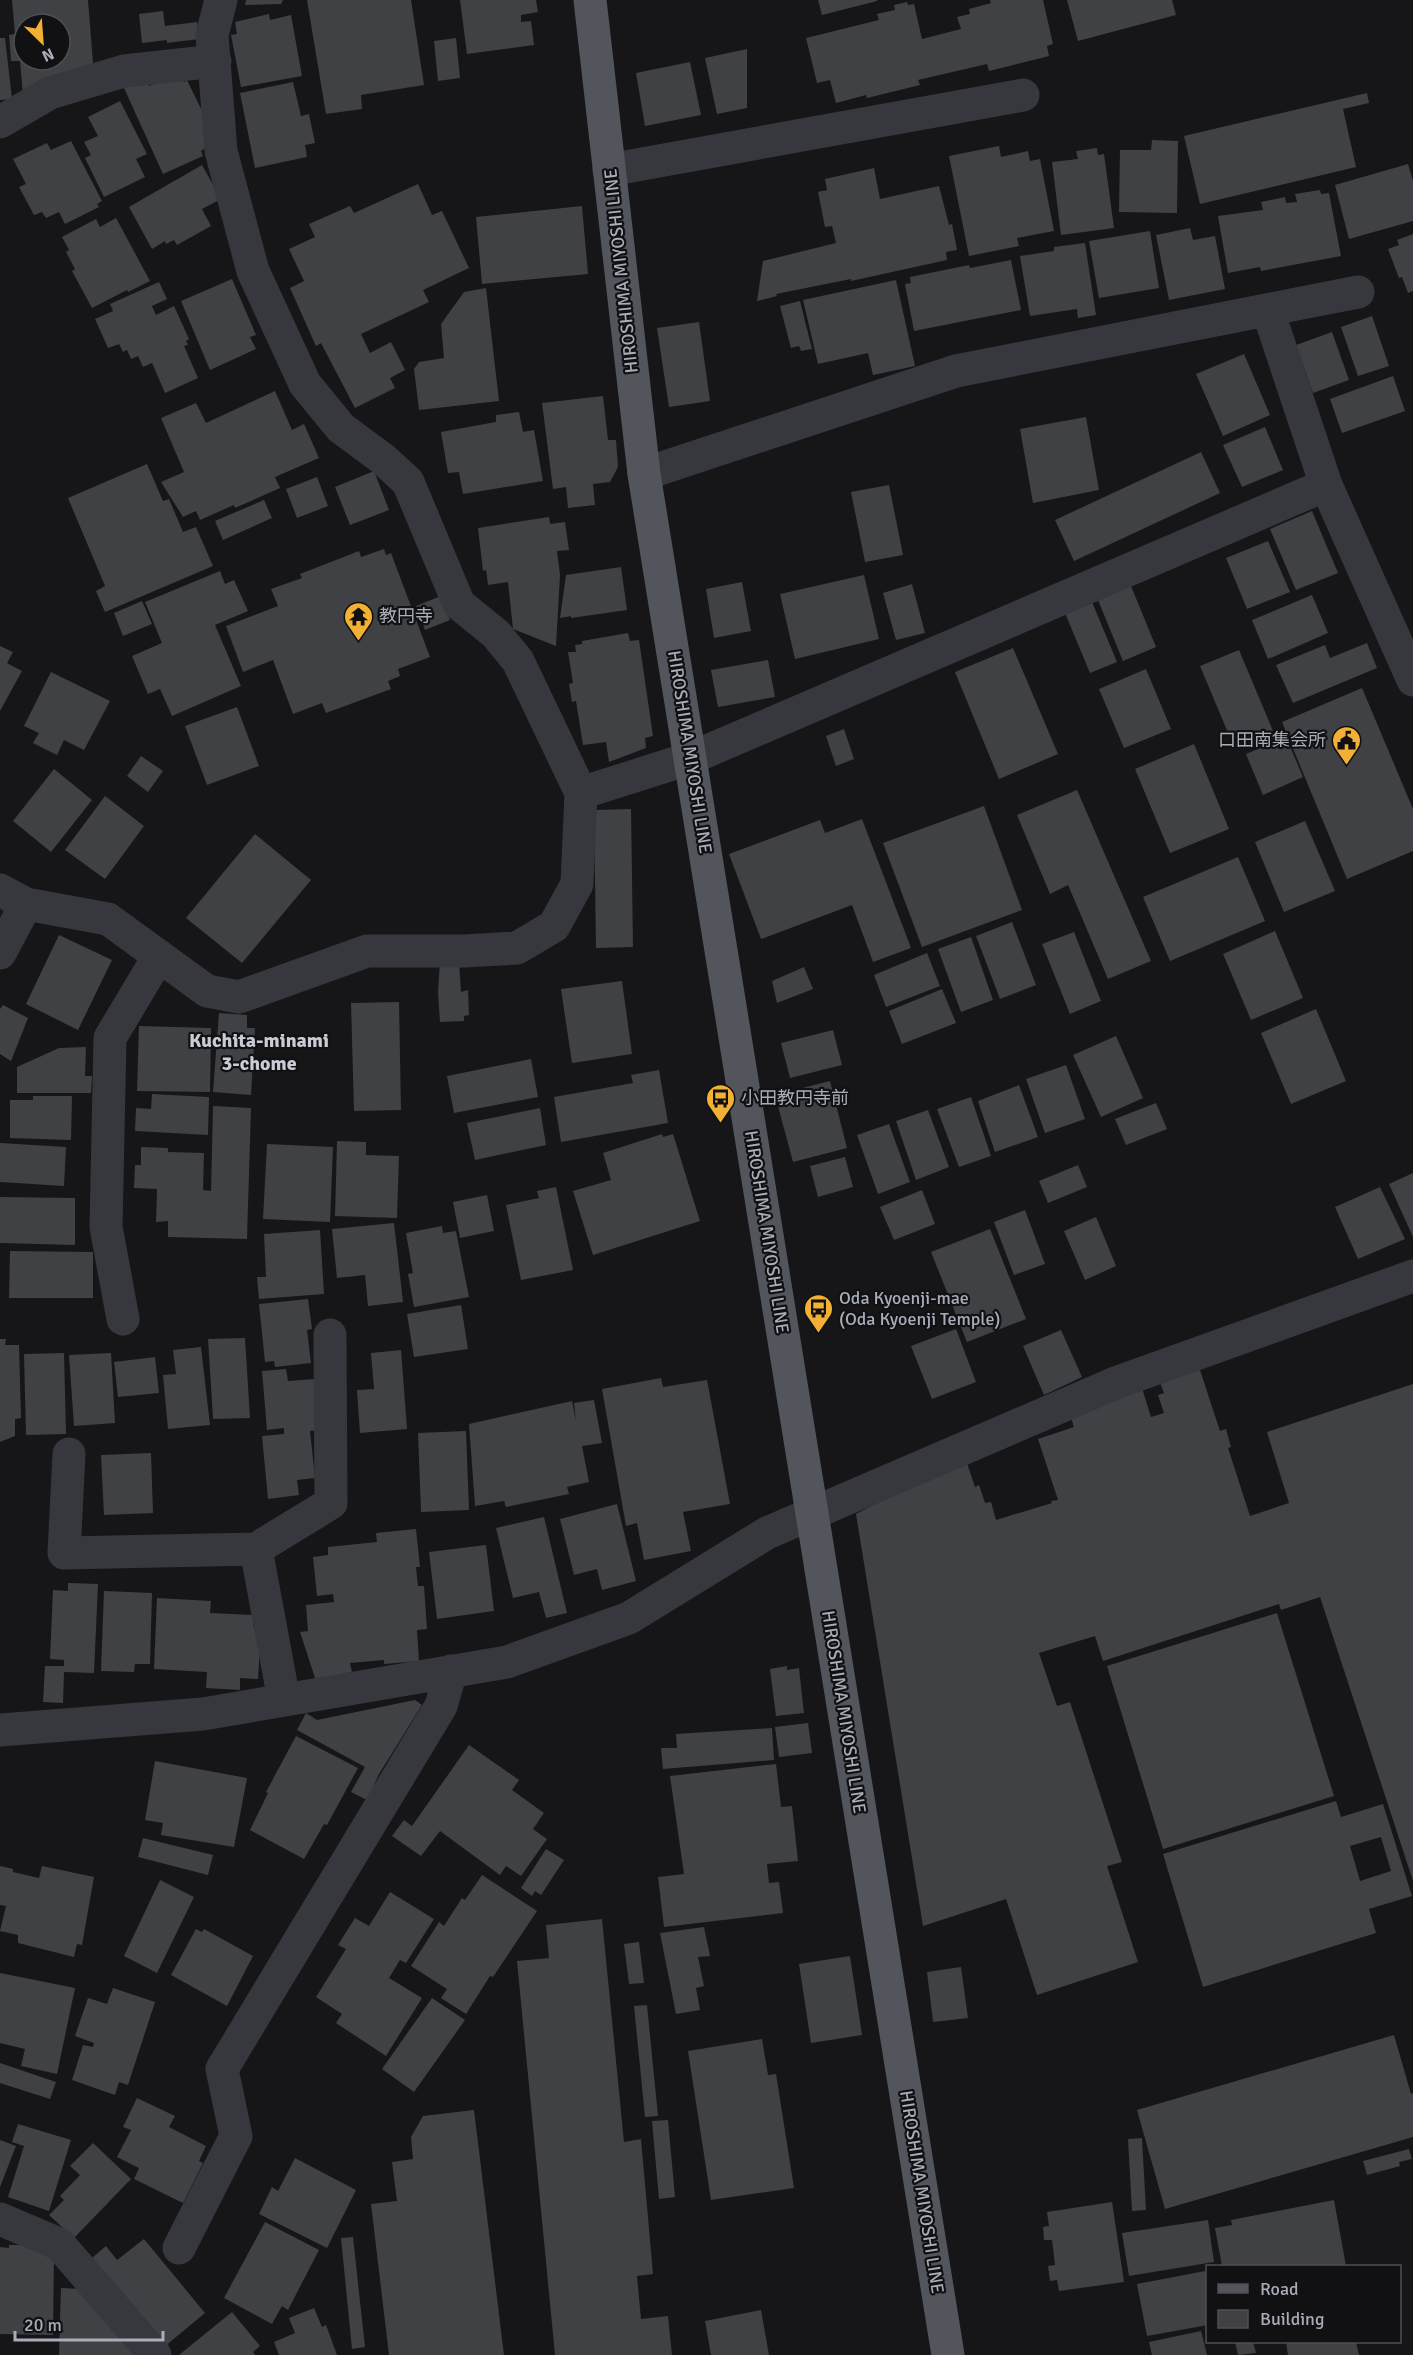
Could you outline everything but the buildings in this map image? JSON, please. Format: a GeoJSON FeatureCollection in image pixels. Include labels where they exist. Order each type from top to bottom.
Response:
{"type":"FeatureCollection","features":[{"type":"Feature","properties":{"kind":"main road","name":"HIROSHIMA MIYOSHI LINE"},"geometry":{"type":"LineString","coordinates":[[590,0],[644,474],[948,2355]]}},
{"type":"Feature","properties":{"kind":"street"},"geometry":{"type":"LineString","coordinates":[[0,953],[13,897],[108,919],[207,991],[239,997],[367,951],[464,951],[517,948],[554,926],[577,884],[581,793],[518,661],[496,634],[459,604],[408,482],[383,459],[341,428],[305,384],[253,271],[221,151],[212,35],[221,0]]}},
{"type":"Feature","properties":{"kind":"street"},"geometry":{"type":"LineString","coordinates":[[0,122],[50,93],[124,70],[215,61]]}},
{"type":"Feature","properties":{"kind":"street"},"geometry":{"type":"LineString","coordinates":[[609,170],[1023,95]]}},
{"type":"Feature","properties":{"kind":"street"},"geometry":{"type":"LineString","coordinates":[[644,474],[956,371],[1358,292]]}},
{"type":"Feature","properties":{"kind":"street"},"geometry":{"type":"LineString","coordinates":[[1268,311],[1326,485],[1413,680]]}},
{"type":"Feature","properties":{"kind":"street"},"geometry":{"type":"LineString","coordinates":[[581,793],[691,759],[1326,485]]}},
{"type":"Feature","properties":{"kind":"street"},"geometry":{"type":"LineString","coordinates":[[123,1319],[106,1227],[110,1038],[159,956]]}},
{"type":"Feature","properties":{"kind":"street"},"geometry":{"type":"LineString","coordinates":[[0,1730],[203,1714],[507,1662],[629,1617],[767,1533],[1118,1382],[1413,1276]]}},
{"type":"Feature","properties":{"kind":"street"},"geometry":{"type":"LineString","coordinates":[[69,1454],[64,1553],[256,1549],[332,1503],[330,1335]]}},
{"type":"Feature","properties":{"kind":"street"},"geometry":{"type":"LineString","coordinates":[[256,1549],[284,1700]]}},
{"type":"Feature","properties":{"kind":"street"},"geometry":{"type":"LineString","coordinates":[[179,2248],[236,2136],[222,2069],[441,1706],[451,1671]]}},
{"type":"Feature","properties":{"kind":"street"},"geometry":{"type":"LineString","coordinates":[[0,2219],[59,2244],[155,2355]]}},
{"type":"Feature","properties":{"kind":"place","name":"教円寺"},"geometry":{"type":"Point","coordinates":[358,642]}},
{"type":"Feature","properties":{"kind":"place","name":"口田南集会所"},"geometry":{"type":"Point","coordinates":[1347,766]}},
{"type":"Feature","properties":{"kind":"place","name":"小田教円寺前"},"geometry":{"type":"Point","coordinates":[720,1124]}},
{"type":"Feature","properties":{"kind":"place","name":"Oda Kyoenji-mae (Oda Kyoenji Temple)"},"geometry":{"type":"Point","coordinates":[818,1334]}},
{"type":"Feature","properties":{"kind":"district","name":"Kuchita-minami 3-chome"},"geometry":{"type":"Point","coordinates":[259,1052]}}]}
